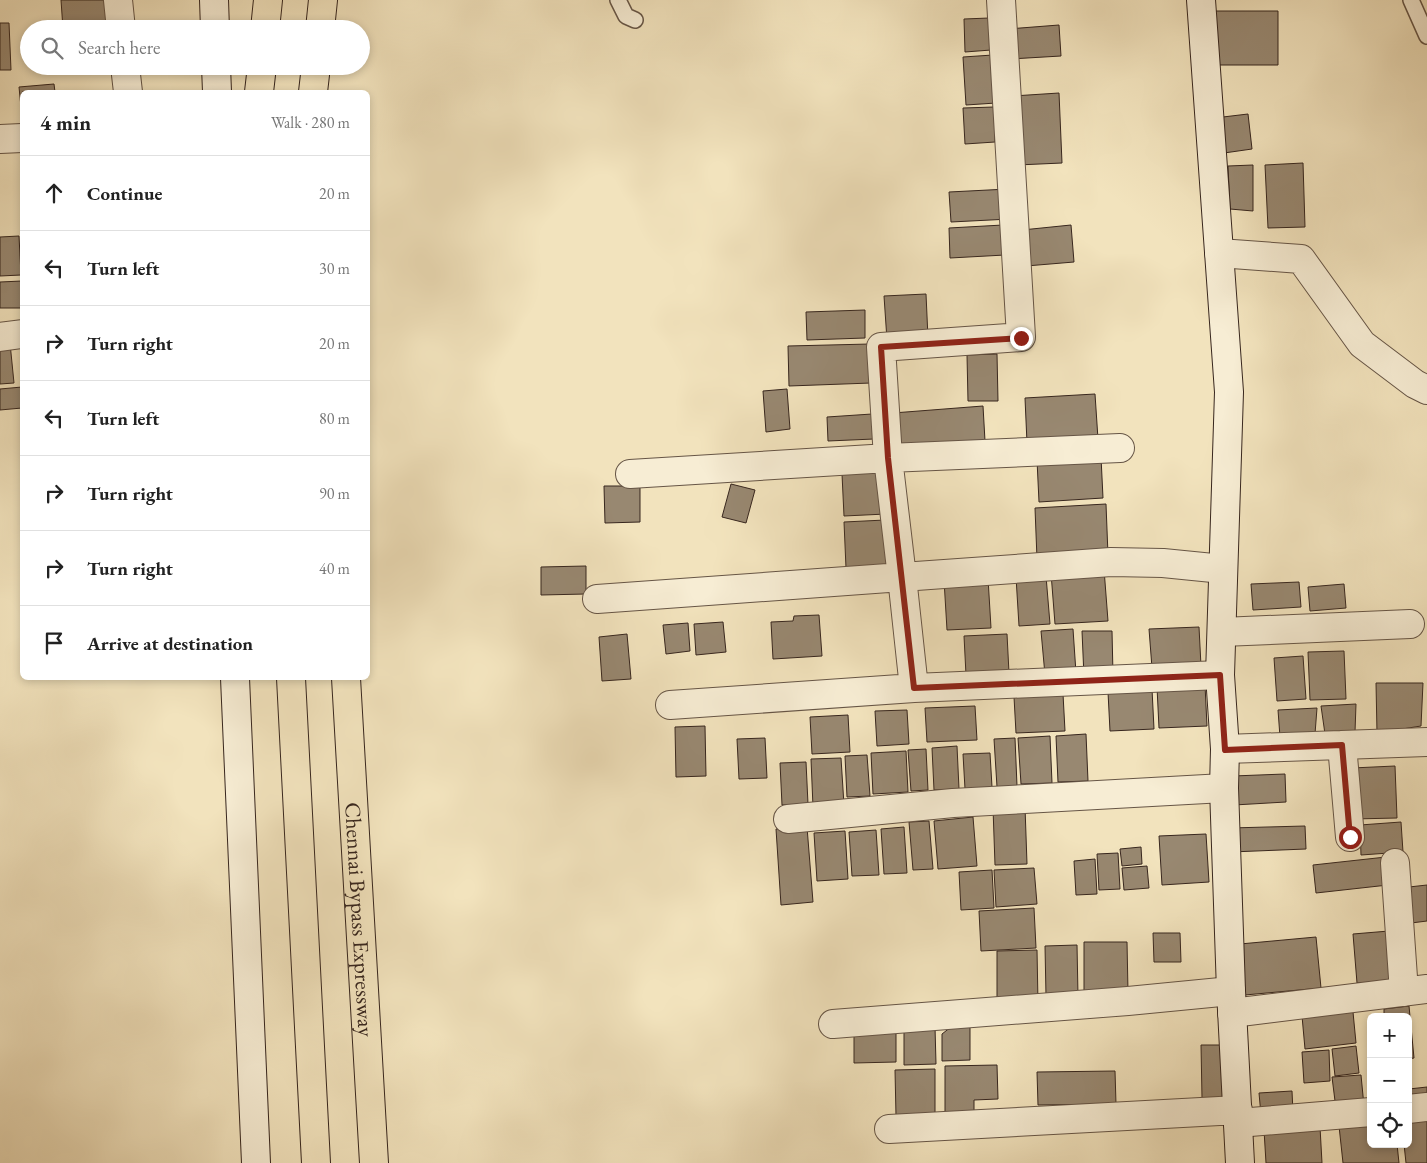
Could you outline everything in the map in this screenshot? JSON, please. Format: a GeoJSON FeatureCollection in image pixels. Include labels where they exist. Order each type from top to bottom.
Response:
{"type":"FeatureCollection","features":[{"type":"Feature","properties":{"kind":"highway"},"geometry":{"type":"LineString","coordinates":[[266,20],[268,0]]}},
{"type":"Feature","properties":{"kind":"highway"},"geometry":{"type":"LineString","coordinates":[[321,20],[323,0]]}},
{"type":"Feature","properties":{"kind":"highway"},"geometry":{"type":"LineString","coordinates":[[259,90],[261,75]]}},
{"type":"Feature","properties":{"kind":"highway"},"geometry":{"type":"LineString","coordinates":[[313,90],[315,75]]}},
{"type":"Feature","properties":{"kind":"highway"},"geometry":{"type":"LineString","coordinates":[[291,680],[316,1163]]}},
{"type":"Feature","properties":{"kind":"highway","name":"Chennai Bypass Expressway"},"geometry":{"type":"LineString","coordinates":[[346,680],[374,1163]]}},
{"type":"Feature","properties":{"kind":"street"},"geometry":{"type":"LineString","coordinates":[[118,0],[120,20]]}},
{"type":"Feature","properties":{"kind":"street"},"geometry":{"type":"LineString","coordinates":[[214,0],[215,20]]}},
{"type":"Feature","properties":{"kind":"street"},"geometry":{"type":"LineString","coordinates":[[914,688],[888,458],[881,347],[1021,338],[1001,0]]}},
{"type":"Feature","properties":{"kind":"street"},"geometry":{"type":"LineString","coordinates":[[1201,0],[1229,392],[1220,675],[1225,750],[1224,788],[1240,1163]]}},
{"type":"Feature","properties":{"kind":"street"},"geometry":{"type":"LineString","coordinates":[[126,75],[128,90]]}},
{"type":"Feature","properties":{"kind":"street"},"geometry":{"type":"LineString","coordinates":[[216,75],[217,90]]}},
{"type":"Feature","properties":{"kind":"street"},"geometry":{"type":"LineString","coordinates":[[0,139],[20,138]]}},
{"type":"Feature","properties":{"kind":"street"},"geometry":{"type":"LineString","coordinates":[[1219,253],[1301,259],[1362,344],[1415,384],[1427,390]]}},
{"type":"Feature","properties":{"kind":"street"},"geometry":{"type":"LineString","coordinates":[[0,336],[20,334]]}},
{"type":"Feature","properties":{"kind":"street"},"geometry":{"type":"LineString","coordinates":[[630,474],[888,458],[1120,448]]}},
{"type":"Feature","properties":{"kind":"street"},"geometry":{"type":"LineString","coordinates":[[597,599],[1111,562],[1163,563],[1224,568]]}},
{"type":"Feature","properties":{"kind":"street"},"geometry":{"type":"LineString","coordinates":[[1222,632],[1410,624]]}},
{"type":"Feature","properties":{"kind":"street"},"geometry":{"type":"LineString","coordinates":[[670,706],[914,688],[1220,675]]}},
{"type":"Feature","properties":{"kind":"street"},"geometry":{"type":"LineString","coordinates":[[235,680],[256,1163]]}},
{"type":"Feature","properties":{"kind":"street"},"geometry":{"type":"LineString","coordinates":[[1225,750],[1427,742]]}},
{"type":"Feature","properties":{"kind":"street"},"geometry":{"type":"LineString","coordinates":[[1342,745],[1350,837]]}},
{"type":"Feature","properties":{"kind":"street"},"geometry":{"type":"LineString","coordinates":[[788,819],[953,803],[1224,788]]}},
{"type":"Feature","properties":{"kind":"street"},"geometry":{"type":"LineString","coordinates":[[833,1024],[1128,1002],[1232,1002],[1416,990],[1395,862]]}},
{"type":"Feature","properties":{"kind":"street"},"geometry":{"type":"LineString","coordinates":[[1412,1109],[1427,1108]]}},
{"type":"Feature","properties":{"kind":"street"},"geometry":{"type":"LineString","coordinates":[[889,1129],[1367,1112]]}},
{"type":"Feature","properties":{"kind":"lane"},"geometry":{"type":"LineString","coordinates":[[618,0],[626,16],[635,20]]}},
{"type":"Feature","properties":{"kind":"lane"},"geometry":{"type":"LineString","coordinates":[[1410,0],[1427,36]]}},
{"type":"Feature","properties":{"kind":"building"},"geometry":{"type":"Polygon","coordinates":[[[61,0],[108,0],[116,20],[62,20],[61,0]]]}},
{"type":"Feature","properties":{"kind":"building"},"geometry":{"type":"Polygon","coordinates":[[[1212,11],[1278,11],[1278,65],[1212,65],[1212,11]]]}},
{"type":"Feature","properties":{"kind":"building"},"geometry":{"type":"Polygon","coordinates":[[[989,18],[991,50],[965,52],[964,19],[989,18]]]}},
{"type":"Feature","properties":{"kind":"building"},"geometry":{"type":"Polygon","coordinates":[[[0,23],[9,23],[11,70],[0,70],[0,23]]]}},
{"type":"Feature","properties":{"kind":"building"},"geometry":{"type":"Polygon","coordinates":[[[1059,25],[1061,56],[1010,59],[1008,29],[1059,25]]]}},
{"type":"Feature","properties":{"kind":"building"},"geometry":{"type":"Polygon","coordinates":[[[993,55],[996,103],[966,105],[963,57],[993,55]]]}},
{"type":"Feature","properties":{"kind":"building"},"geometry":{"type":"Polygon","coordinates":[[[54,84],[55,90],[20,90],[20,97],[19,87],[54,84]]]}},
{"type":"Feature","properties":{"kind":"building"},"geometry":{"type":"Polygon","coordinates":[[[1059,93],[1062,163],[1017,165],[1013,96],[1059,93]]]}},
{"type":"Feature","properties":{"kind":"building"},"geometry":{"type":"Polygon","coordinates":[[[994,107],[995,142],[965,144],[963,108],[994,107]]]}},
{"type":"Feature","properties":{"kind":"building"},"geometry":{"type":"Polygon","coordinates":[[[1248,114],[1252,149],[1224,153],[1223,117],[1248,114]]]}},
{"type":"Feature","properties":{"kind":"building"},"geometry":{"type":"Polygon","coordinates":[[[1303,163],[1305,227],[1268,228],[1265,165],[1303,163]]]}},
{"type":"Feature","properties":{"kind":"building"},"geometry":{"type":"Polygon","coordinates":[[[1253,165],[1253,211],[1230,209],[1228,166],[1253,165]]]}},
{"type":"Feature","properties":{"kind":"building"},"geometry":{"type":"Polygon","coordinates":[[[1008,189],[1010,219],[951,222],[949,192],[1008,189]]]}},
{"type":"Feature","properties":{"kind":"building"},"geometry":{"type":"Polygon","coordinates":[[[1003,225],[1005,255],[950,258],[949,228],[1003,225]]]}},
{"type":"Feature","properties":{"kind":"building"},"geometry":{"type":"Polygon","coordinates":[[[1071,225],[1074,262],[1026,266],[1022,230],[1071,225]]]}},
{"type":"Feature","properties":{"kind":"building"},"geometry":{"type":"Polygon","coordinates":[[[19,236],[20,275],[0,276],[0,237],[19,236]]]}},
{"type":"Feature","properties":{"kind":"building"},"geometry":{"type":"Polygon","coordinates":[[[20,281],[20,308],[0,308],[0,282],[20,281]]]}},
{"type":"Feature","properties":{"kind":"building"},"geometry":{"type":"Polygon","coordinates":[[[926,294],[928,338],[887,340],[884,296],[926,294]]]}},
{"type":"Feature","properties":{"kind":"building"},"geometry":{"type":"Polygon","coordinates":[[[865,310],[865,338],[807,340],[806,312],[865,310]]]}},
{"type":"Feature","properties":{"kind":"building"},"geometry":{"type":"Polygon","coordinates":[[[10,343],[14,383],[0,384],[0,344],[10,343]]]}},
{"type":"Feature","properties":{"kind":"building"},"geometry":{"type":"Polygon","coordinates":[[[870,344],[871,383],[789,386],[788,346],[870,344]]]}},
{"type":"Feature","properties":{"kind":"building"},"geometry":{"type":"Polygon","coordinates":[[[997,354],[998,401],[968,401],[967,355],[997,354]]]}},
{"type":"Feature","properties":{"kind":"building"},"geometry":{"type":"Polygon","coordinates":[[[20,387],[20,408],[0,410],[0,389],[20,387]]]}},
{"type":"Feature","properties":{"kind":"building"},"geometry":{"type":"Polygon","coordinates":[[[787,389],[790,429],[766,432],[763,391],[787,389]]]}},
{"type":"Feature","properties":{"kind":"building"},"geometry":{"type":"Polygon","coordinates":[[[1095,394],[1098,439],[1027,443],[1025,398],[1095,394]]]}},
{"type":"Feature","properties":{"kind":"building"},"geometry":{"type":"Polygon","coordinates":[[[983,406],[985,441],[896,447],[893,413],[983,406]]]}},
{"type":"Feature","properties":{"kind":"building"},"geometry":{"type":"Polygon","coordinates":[[[872,414],[874,439],[828,441],[827,417],[872,414]]]}},
{"type":"Feature","properties":{"kind":"building"},"geometry":{"type":"Polygon","coordinates":[[[1101,457],[1103,498],[1039,502],[1037,460],[1101,457]]]}},
{"type":"Feature","properties":{"kind":"building"},"geometry":{"type":"Polygon","coordinates":[[[884,471],[886,514],[844,516],[842,474],[884,471]]]}},
{"type":"Feature","properties":{"kind":"building"},"geometry":{"type":"Polygon","coordinates":[[[731,484],[755,490],[746,523],[722,517],[731,484]]]}},
{"type":"Feature","properties":{"kind":"building"},"geometry":{"type":"Polygon","coordinates":[[[604,486],[640,486],[640,522],[605,523],[604,486]]]}},
{"type":"Feature","properties":{"kind":"building"},"geometry":{"type":"Polygon","coordinates":[[[1106,504],[1108,555],[1037,559],[1035,508],[1106,504]]]}},
{"type":"Feature","properties":{"kind":"building"},"geometry":{"type":"Polygon","coordinates":[[[885,520],[888,566],[846,568],[844,522],[885,520]]]}},
{"type":"Feature","properties":{"kind":"building"},"geometry":{"type":"Polygon","coordinates":[[[586,566],[586,594],[541,595],[541,567],[586,566]]]}},
{"type":"Feature","properties":{"kind":"building"},"geometry":{"type":"Polygon","coordinates":[[[1104,569],[1108,621],[1055,624],[1051,573],[1104,569]]]}},
{"type":"Feature","properties":{"kind":"building"},"geometry":{"type":"Polygon","coordinates":[[[1046,576],[1050,624],[1019,626],[1016,577],[1046,576]]]}},
{"type":"Feature","properties":{"kind":"building"},"geometry":{"type":"Polygon","coordinates":[[[988,578],[991,628],[947,630],[944,580],[988,578]]]}},
{"type":"Feature","properties":{"kind":"building"},"geometry":{"type":"Polygon","coordinates":[[[1299,582],[1301,607],[1253,610],[1251,584],[1299,582]]]}},
{"type":"Feature","properties":{"kind":"building"},"geometry":{"type":"Polygon","coordinates":[[[1344,584],[1346,608],[1310,611],[1308,587],[1344,584]]]}},
{"type":"Feature","properties":{"kind":"building"},"geometry":{"type":"Polygon","coordinates":[[[819,615],[822,656],[773,659],[771,622],[793,621],[794,616],[819,615]]]}},
{"type":"Feature","properties":{"kind":"building"},"geometry":{"type":"Polygon","coordinates":[[[723,622],[726,652],[696,655],[694,624],[723,622]]]}},
{"type":"Feature","properties":{"kind":"building"},"geometry":{"type":"Polygon","coordinates":[[[688,623],[690,651],[666,654],[663,625],[688,623]]]}},
{"type":"Feature","properties":{"kind":"building"},"geometry":{"type":"Polygon","coordinates":[[[1199,627],[1201,666],[1152,668],[1149,629],[1199,627]]]}},
{"type":"Feature","properties":{"kind":"building"},"geometry":{"type":"Polygon","coordinates":[[[1073,629],[1076,673],[1045,675],[1041,631],[1073,629]]]}},
{"type":"Feature","properties":{"kind":"building"},"geometry":{"type":"Polygon","coordinates":[[[1082,631],[1112,631],[1113,675],[1084,677],[1082,631]]]}},
{"type":"Feature","properties":{"kind":"building"},"geometry":{"type":"Polygon","coordinates":[[[627,634],[631,679],[602,681],[599,637],[627,634]]]}},
{"type":"Feature","properties":{"kind":"building"},"geometry":{"type":"Polygon","coordinates":[[[1007,634],[1009,673],[966,675],[964,636],[1007,634]]]}},
{"type":"Feature","properties":{"kind":"building"},"geometry":{"type":"Polygon","coordinates":[[[1344,651],[1346,699],[1310,700],[1308,652],[1344,651]]]}},
{"type":"Feature","properties":{"kind":"building"},"geometry":{"type":"Polygon","coordinates":[[[1303,656],[1306,699],[1277,701],[1274,658],[1303,656]]]}},
{"type":"Feature","properties":{"kind":"building"},"geometry":{"type":"Polygon","coordinates":[[[1376,683],[1423,683],[1421,726],[1377,733],[1376,683]]]}},
{"type":"Feature","properties":{"kind":"building"},"geometry":{"type":"Polygon","coordinates":[[[1205,685],[1207,726],[1159,728],[1157,687],[1205,685]]]}},
{"type":"Feature","properties":{"kind":"building"},"geometry":{"type":"Polygon","coordinates":[[[1152,689],[1154,729],[1110,731],[1108,692],[1152,689]]]}},
{"type":"Feature","properties":{"kind":"building"},"geometry":{"type":"Polygon","coordinates":[[[1063,694],[1065,731],[1016,733],[1014,697],[1063,694]]]}},
{"type":"Feature","properties":{"kind":"building"},"geometry":{"type":"Polygon","coordinates":[[[1356,704],[1355,732],[1325,734],[1321,706],[1356,704]]]}},
{"type":"Feature","properties":{"kind":"building"},"geometry":{"type":"Polygon","coordinates":[[[975,706],[977,740],[927,742],[925,708],[975,706]]]}},
{"type":"Feature","properties":{"kind":"building"},"geometry":{"type":"Polygon","coordinates":[[[1317,708],[1315,734],[1280,737],[1278,710],[1317,708]]]}},
{"type":"Feature","properties":{"kind":"building"},"geometry":{"type":"Polygon","coordinates":[[[907,710],[909,744],[877,746],[875,711],[907,710]]]}},
{"type":"Feature","properties":{"kind":"building"},"geometry":{"type":"Polygon","coordinates":[[[848,715],[850,752],[812,754],[810,717],[848,715]]]}},
{"type":"Feature","properties":{"kind":"building"},"geometry":{"type":"Polygon","coordinates":[[[705,726],[706,776],[676,777],[675,727],[705,726]]]}},
{"type":"Feature","properties":{"kind":"building"},"geometry":{"type":"Polygon","coordinates":[[[1086,734],[1088,781],[1058,782],[1056,736],[1086,734]]]}},
{"type":"Feature","properties":{"kind":"building"},"geometry":{"type":"Polygon","coordinates":[[[1050,736],[1052,783],[1021,784],[1018,738],[1050,736]]]}},
{"type":"Feature","properties":{"kind":"building"},"geometry":{"type":"Polygon","coordinates":[[[765,738],[767,778],[739,779],[737,739],[765,738]]]}},
{"type":"Feature","properties":{"kind":"building"},"geometry":{"type":"Polygon","coordinates":[[[1015,738],[1017,786],[997,787],[994,739],[1015,738]]]}},
{"type":"Feature","properties":{"kind":"building"},"geometry":{"type":"Polygon","coordinates":[[[957,746],[959,789],[934,790],[932,748],[957,746]]]}},
{"type":"Feature","properties":{"kind":"building"},"geometry":{"type":"Polygon","coordinates":[[[926,749],[928,790],[911,791],[908,750],[926,749]]]}},
{"type":"Feature","properties":{"kind":"building"},"geometry":{"type":"Polygon","coordinates":[[[906,751],[908,792],[873,794],[871,753],[906,751]]]}},
{"type":"Feature","properties":{"kind":"building"},"geometry":{"type":"Polygon","coordinates":[[[990,753],[992,787],[965,789],[963,754],[990,753]]]}},
{"type":"Feature","properties":{"kind":"building"},"geometry":{"type":"Polygon","coordinates":[[[867,755],[870,796],[847,797],[845,756],[867,755]]]}},
{"type":"Feature","properties":{"kind":"building"},"geometry":{"type":"Polygon","coordinates":[[[841,758],[844,805],[813,807],[811,759],[841,758]]]}},
{"type":"Feature","properties":{"kind":"building"},"geometry":{"type":"Polygon","coordinates":[[[806,762],[808,804],[782,805],[780,763],[806,762]]]}},
{"type":"Feature","properties":{"kind":"building"},"geometry":{"type":"Polygon","coordinates":[[[1395,766],[1397,818],[1353,819],[1352,768],[1395,766]]]}},
{"type":"Feature","properties":{"kind":"building"},"geometry":{"type":"Polygon","coordinates":[[[1285,774],[1286,802],[1234,805],[1233,776],[1285,774]]]}},
{"type":"Feature","properties":{"kind":"building"},"geometry":{"type":"Polygon","coordinates":[[[1025,807],[1027,864],[995,865],[993,808],[1025,807]]]}},
{"type":"Feature","properties":{"kind":"building"},"geometry":{"type":"Polygon","coordinates":[[[973,817],[977,866],[938,869],[934,821],[973,817]]]}},
{"type":"Feature","properties":{"kind":"building"},"geometry":{"type":"Polygon","coordinates":[[[929,821],[933,869],[913,870],[909,822],[929,821]]]}},
{"type":"Feature","properties":{"kind":"building"},"geometry":{"type":"Polygon","coordinates":[[[1401,822],[1403,852],[1361,855],[1360,825],[1401,822]]]}},
{"type":"Feature","properties":{"kind":"building"},"geometry":{"type":"Polygon","coordinates":[[[1305,826],[1306,849],[1231,852],[1230,828],[1305,826]]]}},
{"type":"Feature","properties":{"kind":"building"},"geometry":{"type":"Polygon","coordinates":[[[807,827],[813,902],[781,905],[776,829],[807,827]]]}},
{"type":"Feature","properties":{"kind":"building"},"geometry":{"type":"Polygon","coordinates":[[[904,827],[907,873],[884,874],[881,829],[904,827]]]}},
{"type":"Feature","properties":{"kind":"building"},"geometry":{"type":"Polygon","coordinates":[[[876,830],[879,875],[852,876],[849,832],[876,830]]]}},
{"type":"Feature","properties":{"kind":"building"},"geometry":{"type":"Polygon","coordinates":[[[845,831],[848,879],[817,881],[814,833],[845,831]]]}},
{"type":"Feature","properties":{"kind":"building"},"geometry":{"type":"Polygon","coordinates":[[[1206,834],[1209,882],[1162,885],[1159,836],[1206,834]]]}},
{"type":"Feature","properties":{"kind":"building"},"geometry":{"type":"Polygon","coordinates":[[[1141,847],[1142,864],[1122,866],[1120,849],[1141,847]]]}},
{"type":"Feature","properties":{"kind":"building"},"geometry":{"type":"Polygon","coordinates":[[[1118,853],[1120,889],[1099,890],[1097,854],[1118,853]]]}},
{"type":"Feature","properties":{"kind":"building"},"geometry":{"type":"Polygon","coordinates":[[[1386,857],[1388,885],[1316,893],[1313,865],[1386,857]]]}},
{"type":"Feature","properties":{"kind":"building"},"geometry":{"type":"Polygon","coordinates":[[[1095,859],[1097,894],[1076,895],[1074,861],[1095,859]]]}},
{"type":"Feature","properties":{"kind":"building"},"geometry":{"type":"Polygon","coordinates":[[[1147,866],[1149,888],[1124,890],[1122,868],[1147,866]]]}},
{"type":"Feature","properties":{"kind":"building"},"geometry":{"type":"Polygon","coordinates":[[[1034,868],[1037,904],[996,907],[994,870],[1034,868]]]}},
{"type":"Feature","properties":{"kind":"building"},"geometry":{"type":"Polygon","coordinates":[[[992,870],[994,908],[961,910],[959,872],[992,870]]]}},
{"type":"Feature","properties":{"kind":"building"},"geometry":{"type":"Polygon","coordinates":[[[1427,885],[1427,921],[1403,924],[1400,888],[1427,885]]]}},
{"type":"Feature","properties":{"kind":"building"},"geometry":{"type":"Polygon","coordinates":[[[1034,908],[1036,948],[981,951],[979,911],[1034,908]]]}},
{"type":"Feature","properties":{"kind":"building"},"geometry":{"type":"Polygon","coordinates":[[[1389,931],[1393,981],[1357,983],[1353,934],[1389,931]]]}},
{"type":"Feature","properties":{"kind":"building"},"geometry":{"type":"Polygon","coordinates":[[[1153,933],[1180,933],[1181,962],[1154,962],[1153,933]]]}},
{"type":"Feature","properties":{"kind":"building"},"geometry":{"type":"Polygon","coordinates":[[[1316,937],[1321,988],[1245,995],[1240,944],[1316,937]]]}},
{"type":"Feature","properties":{"kind":"building"},"geometry":{"type":"Polygon","coordinates":[[[1084,942],[1127,942],[1128,992],[1084,992],[1084,942]]]}},
{"type":"Feature","properties":{"kind":"building"},"geometry":{"type":"Polygon","coordinates":[[[1077,945],[1078,996],[1046,996],[1045,946],[1077,945]]]}},
{"type":"Feature","properties":{"kind":"building"},"geometry":{"type":"Polygon","coordinates":[[[1037,950],[1038,1003],[997,1004],[997,951],[1037,950]]]}},
{"type":"Feature","properties":{"kind":"building"},"geometry":{"type":"Polygon","coordinates":[[[1409,1006],[1410,1013],[1384,1013],[1384,1009],[1409,1006]]]}},
{"type":"Feature","properties":{"kind":"building"},"geometry":{"type":"Polygon","coordinates":[[[1353,1012],[1356,1043],[1305,1049],[1302,1016],[1353,1012]]]}},
{"type":"Feature","properties":{"kind":"building"},"geometry":{"type":"Polygon","coordinates":[[[956,1023],[970,1023],[970,1060],[942,1061],[942,1034],[956,1023]]]}},
{"type":"Feature","properties":{"kind":"building"},"geometry":{"type":"Polygon","coordinates":[[[904,1027],[935,1027],[936,1064],[904,1065],[904,1027]]]}},
{"type":"Feature","properties":{"kind":"building"},"geometry":{"type":"Polygon","coordinates":[[[896,1029],[896,1062],[854,1063],[854,1030],[896,1029]]]}},
{"type":"Feature","properties":{"kind":"building"},"geometry":{"type":"Polygon","coordinates":[[[1412,1037],[1414,1058],[1412,1058],[1412,1037]]]}},
{"type":"Feature","properties":{"kind":"building"},"geometry":{"type":"Polygon","coordinates":[[[1201,1045],[1222,1045],[1223,1098],[1202,1098],[1201,1045]]]}},
{"type":"Feature","properties":{"kind":"building"},"geometry":{"type":"Polygon","coordinates":[[[1356,1046],[1359,1073],[1335,1076],[1332,1049],[1356,1046]]]}},
{"type":"Feature","properties":{"kind":"building"},"geometry":{"type":"Polygon","coordinates":[[[1329,1050],[1330,1081],[1304,1083],[1302,1052],[1329,1050]]]}},
{"type":"Feature","properties":{"kind":"building"},"geometry":{"type":"Polygon","coordinates":[[[997,1065],[998,1099],[974,1100],[974,1117],[945,1118],[945,1066],[997,1065]]]}},
{"type":"Feature","properties":{"kind":"building"},"geometry":{"type":"Polygon","coordinates":[[[935,1069],[935,1116],[896,1116],[895,1070],[935,1069]]]}},
{"type":"Feature","properties":{"kind":"building"},"geometry":{"type":"Polygon","coordinates":[[[1115,1071],[1116,1104],[1038,1105],[1037,1072],[1115,1071]]]}},
{"type":"Feature","properties":{"kind":"building"},"geometry":{"type":"Polygon","coordinates":[[[1361,1075],[1364,1106],[1336,1109],[1332,1077],[1361,1075]]]}},
{"type":"Feature","properties":{"kind":"building"},"geometry":{"type":"Polygon","coordinates":[[[1427,1087],[1427,1105],[1412,1107],[1412,1089],[1427,1087]]]}},
{"type":"Feature","properties":{"kind":"building"},"geometry":{"type":"Polygon","coordinates":[[[1292,1091],[1293,1113],[1261,1115],[1259,1093],[1292,1091]]]}},
{"type":"Feature","properties":{"kind":"building"},"geometry":{"type":"Polygon","coordinates":[[[1427,1117],[1427,1163],[1406,1163],[1404,1148],[1412,1148],[1412,1119],[1427,1117]]]}},
{"type":"Feature","properties":{"kind":"building"},"geometry":{"type":"Polygon","coordinates":[[[1367,1123],[1367,1148],[1397,1148],[1399,1163],[1343,1163],[1339,1126],[1367,1123]]]}},
{"type":"Feature","properties":{"kind":"building"},"geometry":{"type":"Polygon","coordinates":[[[1320,1127],[1322,1163],[1266,1163],[1264,1130],[1320,1127]]]}},
{"type":"Feature","properties":{"kind":"route"},"geometry":{"type":"LineString","coordinates":[[1021,338],[881,347],[888,458],[914,688],[1220,675],[1225,750],[1342,745],[1350,837]]}}]}
